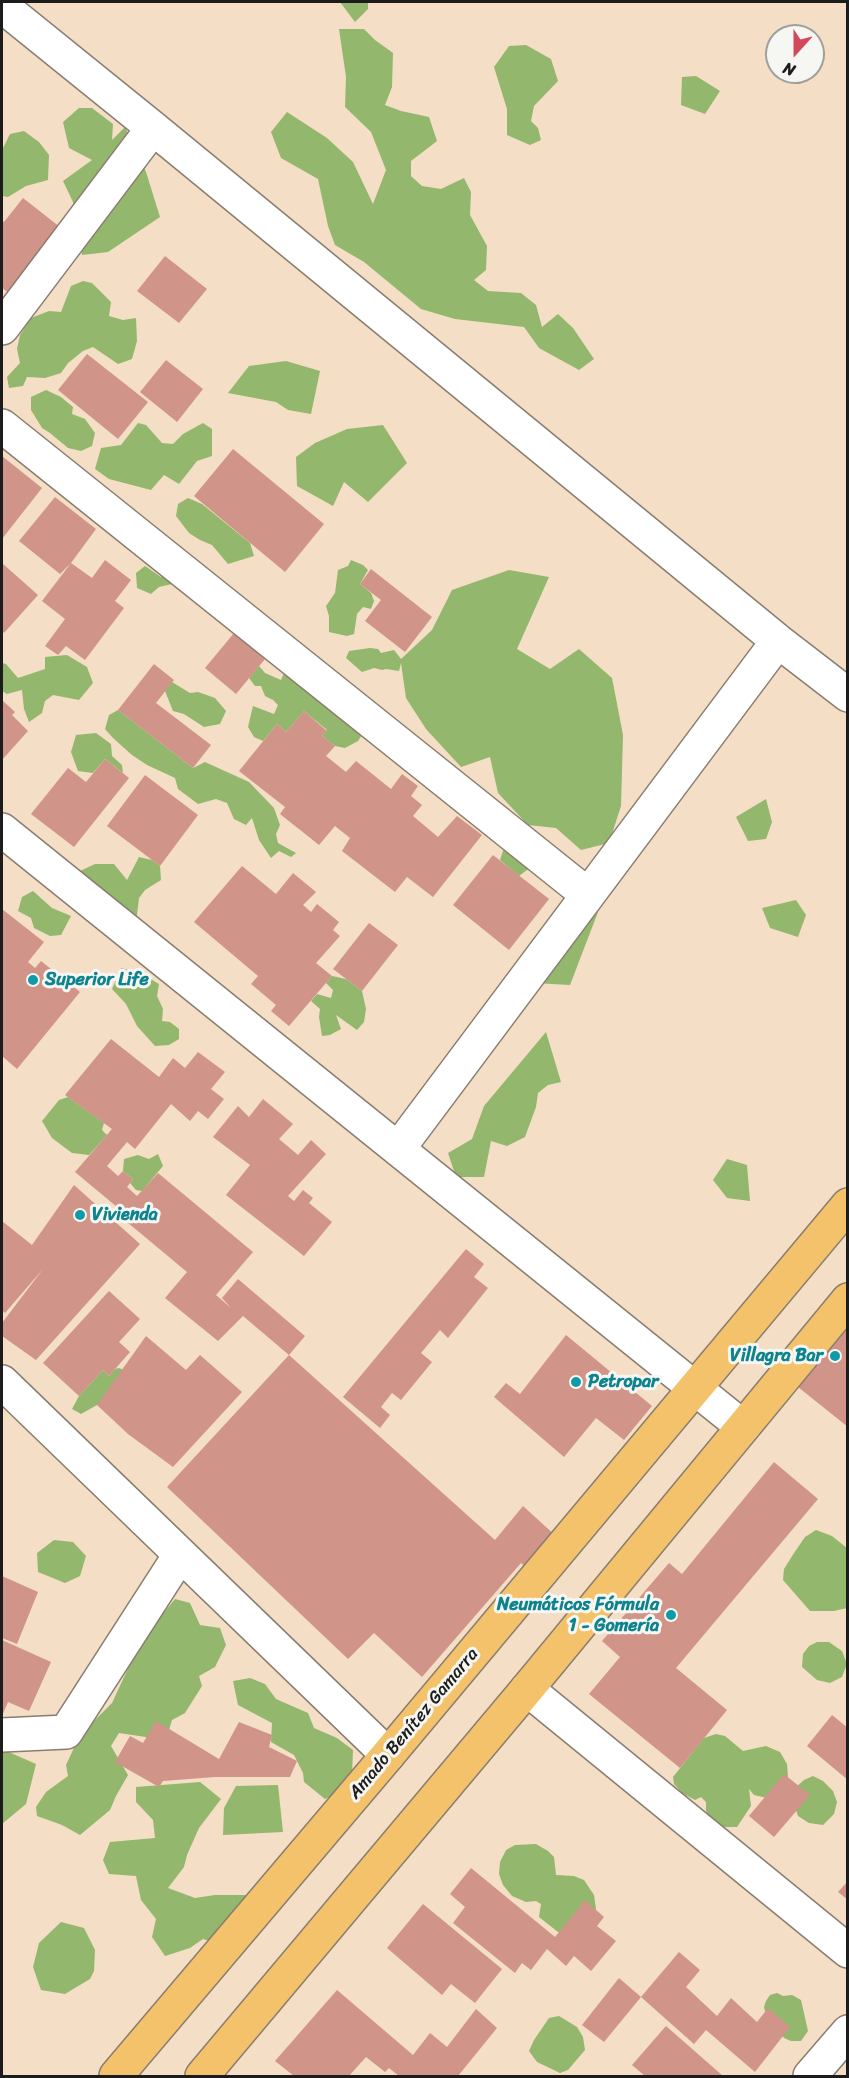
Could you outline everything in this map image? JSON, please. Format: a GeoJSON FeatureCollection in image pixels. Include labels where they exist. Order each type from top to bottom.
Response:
{"type":"FeatureCollection","features":[{"type":"Feature","properties":{"kind":"main road","name":"Amado Benítez Gamarra"},"geometry":{"type":"LineString","coordinates":[[117,2076],[848,1205]]}},
{"type":"Feature","properties":{"kind":"main road"},"geometry":{"type":"LineString","coordinates":[[202,2076],[527,1689],[848,1300]]}},
{"type":"Feature","properties":{"kind":"street"},"geometry":{"type":"LineString","coordinates":[[2,6],[778,641],[848,695]]}},
{"type":"Feature","properties":{"kind":"street"},"geometry":{"type":"LineString","coordinates":[[2,328],[153,128]]}},
{"type":"Feature","properties":{"kind":"street"},"geometry":{"type":"LineString","coordinates":[[2,426],[588,895]]}},
{"type":"Feature","properties":{"kind":"street"},"geometry":{"type":"LineString","coordinates":[[398,1149],[778,641]]}},
{"type":"Feature","properties":{"kind":"street"},"geometry":{"type":"LineString","coordinates":[[2,830],[743,1427]]}},
{"type":"Feature","properties":{"kind":"street"},"geometry":{"type":"LineString","coordinates":[[2,1382],[388,1755]]}},
{"type":"Feature","properties":{"kind":"street"},"geometry":{"type":"LineString","coordinates":[[2,1735],[66,1732],[180,1555]]}},
{"type":"Feature","properties":{"kind":"street"},"geometry":{"type":"LineString","coordinates":[[527,1689],[848,1951]]}},
{"type":"Feature","properties":{"kind":"street"},"geometry":{"type":"LineString","coordinates":[[810,2076],[848,2032]]}},
{"type":"Feature","properties":{"kind":"green space"},"geometry":{"type":"Polygon","coordinates":[[[340,2],[368,2],[368,9],[355,22],[340,2]]]}},
{"type":"Feature","properties":{"kind":"green space"},"geometry":{"type":"Polygon","coordinates":[[[339,29],[364,29],[393,53],[392,87],[385,105],[429,117],[437,141],[411,161],[411,176],[422,186],[441,189],[464,178],[471,192],[470,215],[487,246],[486,270],[474,280],[488,291],[521,293],[536,305],[542,327],[558,314],[573,328],[594,359],[579,370],[539,348],[524,327],[455,319],[421,309],[364,262],[335,245],[328,226],[318,179],[281,158],[271,132],[287,112],[327,138],[353,162],[373,204],[386,170],[371,132],[345,107],[346,77],[339,29]]]}},
{"type":"Feature","properties":{"kind":"green space"},"geometry":{"type":"Polygon","coordinates":[[[526,45],[551,59],[558,81],[534,106],[531,121],[538,128],[541,140],[530,145],[507,135],[507,109],[494,67],[509,46],[526,45]]]}},
{"type":"Feature","properties":{"kind":"green space"},"geometry":{"type":"Polygon","coordinates":[[[696,76],[720,91],[705,114],[681,105],[682,77],[696,76]]]}},
{"type":"Feature","properties":{"kind":"green space"},"geometry":{"type":"Polygon","coordinates":[[[79,108],[92,108],[113,124],[112,140],[125,127],[146,172],[160,217],[108,252],[82,255],[73,202],[63,181],[92,160],[69,148],[63,122],[79,108]]]}},
{"type":"Feature","properties":{"kind":"green space"},"geometry":{"type":"Polygon","coordinates":[[[24,131],[39,142],[49,155],[48,180],[26,186],[8,197],[2,196],[2,150],[10,134],[24,131]]]}},
{"type":"Feature","properties":{"kind":"green space"},"geometry":{"type":"Polygon","coordinates":[[[83,281],[92,283],[111,302],[109,316],[123,320],[136,318],[137,341],[132,359],[118,364],[93,347],[83,351],[68,363],[61,373],[45,378],[27,377],[23,386],[9,388],[7,377],[20,363],[17,349],[20,335],[31,318],[49,311],[61,312],[71,286],[83,281]]]}},
{"type":"Feature","properties":{"kind":"green space"},"geometry":{"type":"Polygon","coordinates":[[[286,361],[320,371],[311,414],[288,410],[276,402],[228,393],[249,366],[286,361]]]}},
{"type":"Feature","properties":{"kind":"green space"},"geometry":{"type":"Polygon","coordinates":[[[46,390],[61,397],[73,407],[72,414],[85,419],[95,433],[92,446],[81,451],[68,448],[42,428],[31,410],[31,397],[46,390]]]}},
{"type":"Feature","properties":{"kind":"green space"},"geometry":{"type":"Polygon","coordinates":[[[138,423],[146,425],[162,443],[173,444],[183,434],[203,423],[212,429],[212,456],[197,461],[179,484],[164,475],[151,490],[109,479],[95,469],[101,448],[121,445],[138,423]]]}},
{"type":"Feature","properties":{"kind":"green space"},"geometry":{"type":"Polygon","coordinates":[[[383,425],[407,463],[368,502],[344,482],[333,506],[297,486],[296,457],[315,443],[347,429],[383,425]]]}},
{"type":"Feature","properties":{"kind":"green space"},"geometry":{"type":"Polygon","coordinates":[[[188,498],[202,504],[250,543],[254,556],[228,564],[212,545],[189,533],[176,516],[178,504],[188,498]]]}},
{"type":"Feature","properties":{"kind":"green space"},"geometry":{"type":"Polygon","coordinates":[[[351,560],[368,570],[360,584],[371,593],[374,601],[371,609],[363,607],[357,614],[354,634],[347,636],[329,632],[329,616],[326,606],[335,593],[338,570],[348,566],[351,560]]]}},
{"type":"Feature","properties":{"kind":"green space"},"geometry":{"type":"Polygon","coordinates":[[[145,566],[161,577],[168,568],[196,586],[172,584],[159,587],[151,594],[137,588],[136,573],[145,566]]]}},
{"type":"Feature","properties":{"kind":"green space"},"geometry":{"type":"Polygon","coordinates":[[[509,570],[549,577],[517,649],[550,669],[579,649],[612,678],[623,735],[621,806],[609,843],[581,850],[556,828],[528,825],[498,793],[490,757],[461,767],[426,729],[406,698],[401,663],[399,671],[374,668],[362,672],[346,658],[349,651],[370,648],[378,649],[381,653],[394,650],[401,659],[432,630],[452,590],[509,570]]]}},
{"type":"Feature","properties":{"kind":"green space"},"geometry":{"type":"Polygon","coordinates":[[[67,655],[87,667],[93,683],[79,700],[53,695],[45,701],[42,713],[29,722],[24,709],[22,690],[7,694],[2,691],[2,663],[6,664],[18,678],[45,669],[45,657],[67,655]]]}},
{"type":"Feature","properties":{"kind":"green space"},"geometry":{"type":"Polygon","coordinates":[[[259,666],[265,673],[281,680],[284,673],[364,732],[358,741],[345,748],[335,746],[322,736],[327,730],[304,711],[286,732],[277,724],[263,741],[254,737],[248,727],[253,706],[274,714],[278,705],[265,696],[261,686],[255,686],[249,678],[259,666]]]}},
{"type":"Feature","properties":{"kind":"green space"},"geometry":{"type":"Polygon","coordinates":[[[172,682],[190,693],[198,692],[215,698],[226,711],[220,724],[204,727],[184,714],[173,711],[165,691],[172,682]]]}},
{"type":"Feature","properties":{"kind":"green space"},"geometry":{"type":"Polygon","coordinates":[[[118,710],[193,768],[205,762],[249,782],[274,808],[280,825],[276,834],[278,843],[296,853],[291,857],[279,851],[271,858],[259,840],[252,818],[246,825],[234,819],[227,803],[216,799],[198,804],[178,789],[175,778],[132,755],[105,729],[109,715],[118,710]]]}},
{"type":"Feature","properties":{"kind":"green space"},"geometry":{"type":"Polygon","coordinates":[[[96,733],[111,744],[112,756],[122,765],[123,773],[105,759],[93,773],[78,771],[71,752],[76,735],[96,733]]]}},
{"type":"Feature","properties":{"kind":"green space"},"geometry":{"type":"Polygon","coordinates":[[[766,799],[772,822],[766,839],[748,841],[736,817],[766,799]]]}},
{"type":"Feature","properties":{"kind":"green space"},"geometry":{"type":"Polygon","coordinates":[[[504,848],[535,864],[519,876],[500,860],[504,848]]]}},
{"type":"Feature","properties":{"kind":"green space"},"geometry":{"type":"Polygon","coordinates":[[[139,857],[152,860],[160,866],[161,880],[145,890],[139,898],[137,915],[129,921],[82,880],[80,871],[95,864],[114,864],[127,880],[139,857]]]}},
{"type":"Feature","properties":{"kind":"green space"},"geometry":{"type":"Polygon","coordinates":[[[33,891],[52,908],[71,916],[61,935],[50,936],[34,928],[31,918],[18,911],[22,897],[33,891]]]}},
{"type":"Feature","properties":{"kind":"green space"},"geometry":{"type":"Polygon","coordinates":[[[796,900],[806,915],[798,937],[770,928],[762,908],[796,900]]]}},
{"type":"Feature","properties":{"kind":"green space"},"geometry":{"type":"Polygon","coordinates":[[[598,912],[570,985],[533,983],[556,913],[598,912]]]}},
{"type":"Feature","properties":{"kind":"green space"},"geometry":{"type":"Polygon","coordinates":[[[121,968],[142,974],[159,984],[157,996],[163,1009],[162,1021],[170,1022],[179,1029],[179,1039],[169,1045],[155,1046],[137,1026],[126,1004],[112,989],[121,968]]]}},
{"type":"Feature","properties":{"kind":"green space"},"geometry":{"type":"Polygon","coordinates":[[[332,976],[346,979],[362,991],[366,1009],[364,1022],[357,1030],[336,1015],[341,1029],[330,1035],[322,1036],[320,1009],[311,1001],[317,994],[331,998],[333,990],[326,983],[332,976]]]}},
{"type":"Feature","properties":{"kind":"green space"},"geometry":{"type":"Polygon","coordinates":[[[546,1032],[561,1082],[548,1085],[538,1093],[536,1107],[525,1137],[507,1146],[491,1141],[484,1177],[456,1177],[448,1153],[472,1139],[484,1106],[546,1032]]]}},
{"type":"Feature","properties":{"kind":"green space"},"geometry":{"type":"Polygon","coordinates":[[[68,1097],[104,1123],[102,1130],[107,1135],[89,1155],[72,1153],[52,1138],[42,1121],[59,1100],[68,1097]]]}},
{"type":"Feature","properties":{"kind":"green space"},"geometry":{"type":"Polygon","coordinates":[[[158,1154],[163,1166],[142,1191],[136,1190],[130,1183],[133,1179],[123,1171],[124,1159],[138,1155],[149,1159],[158,1154]]]}},
{"type":"Feature","properties":{"kind":"green space"},"geometry":{"type":"Polygon","coordinates":[[[727,1159],[747,1165],[750,1201],[727,1198],[713,1180],[727,1159]]]}},
{"type":"Feature","properties":{"kind":"green space"},"geometry":{"type":"Polygon","coordinates":[[[119,1368],[137,1376],[120,1410],[97,1405],[81,1414],[72,1409],[79,1396],[103,1370],[109,1376],[119,1368]]]}},
{"type":"Feature","properties":{"kind":"green space"},"geometry":{"type":"Polygon","coordinates":[[[816,1530],[832,1536],[847,1548],[847,1608],[834,1611],[810,1611],[783,1580],[784,1569],[794,1553],[805,1537],[816,1530]]]}},
{"type":"Feature","properties":{"kind":"green space"},"geometry":{"type":"Polygon","coordinates":[[[54,1540],[73,1542],[86,1556],[80,1576],[65,1583],[38,1572],[37,1553],[54,1540]]]}},
{"type":"Feature","properties":{"kind":"green space"},"geometry":{"type":"Polygon","coordinates":[[[175,1599],[190,1603],[200,1625],[220,1628],[226,1645],[215,1667],[199,1676],[202,1686],[185,1713],[172,1720],[166,1740],[119,1733],[111,1746],[128,1775],[110,1810],[80,1835],[62,1825],[37,1816],[36,1807],[46,1792],[68,1776],[66,1765],[80,1735],[112,1703],[145,1632],[175,1599]]]}},
{"type":"Feature","properties":{"kind":"green space"},"geometry":{"type":"Polygon","coordinates":[[[817,1642],[829,1642],[842,1651],[847,1664],[842,1677],[830,1683],[817,1680],[802,1667],[803,1654],[809,1646],[817,1642]]]}},
{"type":"Feature","properties":{"kind":"green space"},"geometry":{"type":"Polygon","coordinates":[[[250,1678],[265,1684],[276,1699],[308,1713],[314,1728],[337,1738],[353,1750],[352,1775],[345,1790],[325,1799],[304,1782],[303,1773],[294,1755],[271,1742],[272,1723],[238,1705],[233,1681],[250,1678]]]}},
{"type":"Feature","properties":{"kind":"green space"},"geometry":{"type":"Polygon","coordinates":[[[716,1734],[725,1736],[743,1751],[766,1746],[780,1752],[787,1764],[788,1777],[782,1788],[771,1799],[754,1795],[749,1789],[751,1806],[737,1827],[724,1827],[711,1820],[706,1811],[706,1802],[701,1797],[695,1800],[682,1793],[674,1784],[673,1777],[704,1738],[716,1734]]]}},
{"type":"Feature","properties":{"kind":"green space"},"geometry":{"type":"Polygon","coordinates":[[[2,1749],[36,1764],[26,1804],[2,1824],[2,1749]]]}},
{"type":"Feature","properties":{"kind":"green space"},"geometry":{"type":"Polygon","coordinates":[[[813,1776],[823,1781],[833,1791],[837,1802],[834,1814],[823,1825],[809,1823],[798,1816],[792,1798],[795,1788],[813,1776]]]}},
{"type":"Feature","properties":{"kind":"green space"},"geometry":{"type":"Polygon","coordinates":[[[200,1782],[221,1799],[199,1828],[184,1867],[168,1888],[195,1898],[215,1895],[250,1895],[227,1946],[203,1939],[190,1948],[165,1956],[152,1937],[156,1919],[141,1900],[136,1876],[109,1874],[103,1860],[110,1842],[155,1838],[153,1820],[136,1802],[136,1787],[200,1782]]]}},
{"type":"Feature","properties":{"kind":"green space"},"geometry":{"type":"Polygon","coordinates":[[[278,1785],[283,1832],[223,1835],[224,1808],[236,1786],[278,1785]]]}},
{"type":"Feature","properties":{"kind":"green space"},"geometry":{"type":"Polygon","coordinates":[[[536,1844],[554,1857],[556,1875],[574,1876],[584,1880],[594,1895],[596,1909],[592,1919],[563,1936],[539,1917],[541,1904],[536,1901],[526,1902],[512,1896],[503,1885],[499,1874],[500,1862],[506,1850],[515,1845],[536,1844]]]}},
{"type":"Feature","properties":{"kind":"green space"},"geometry":{"type":"Polygon","coordinates":[[[61,1922],[84,1928],[95,1950],[94,1971],[90,1979],[65,1994],[41,1990],[33,1967],[39,1943],[61,1922]]]}},
{"type":"Feature","properties":{"kind":"green space"},"geometry":{"type":"Polygon","coordinates":[[[777,1993],[783,1996],[792,1995],[801,2000],[808,2031],[801,2041],[784,2038],[766,2016],[764,2007],[766,2001],[770,1995],[777,1993]]]}},
{"type":"Feature","properties":{"kind":"green space"},"geometry":{"type":"Polygon","coordinates":[[[559,2016],[577,2027],[583,2037],[585,2050],[568,2070],[560,2073],[537,2062],[529,2051],[549,2018],[559,2016]]]}},
{"type":"Feature","properties":{"kind":"building"},"geometry":{"type":"Polygon","coordinates":[[[23,198],[65,231],[13,296],[2,288],[2,220],[4,222],[23,198]]]}},
{"type":"Feature","properties":{"kind":"building"},"geometry":{"type":"Polygon","coordinates":[[[165,256],[207,289],[179,323],[137,291],[165,256]]]}},
{"type":"Feature","properties":{"kind":"building"},"geometry":{"type":"Polygon","coordinates":[[[87,354],[148,402],[118,439],[58,390],[87,354]]]}},
{"type":"Feature","properties":{"kind":"building"},"geometry":{"type":"Polygon","coordinates":[[[166,360],[203,389],[177,422],[140,392],[166,360]]]}},
{"type":"Feature","properties":{"kind":"building"},"geometry":{"type":"Polygon","coordinates":[[[233,449],[324,524],[285,572],[194,496],[233,449]]]}},
{"type":"Feature","properties":{"kind":"building"},"geometry":{"type":"Polygon","coordinates":[[[2,456],[42,488],[2,539],[2,456]]]}},
{"type":"Feature","properties":{"kind":"building"},"geometry":{"type":"Polygon","coordinates":[[[55,497],[96,529],[60,574],[19,541],[55,497]]]}},
{"type":"Feature","properties":{"kind":"building"},"geometry":{"type":"Polygon","coordinates":[[[105,560],[131,580],[115,601],[124,608],[85,660],[66,646],[58,655],[45,646],[65,619],[42,601],[71,563],[92,578],[105,560]]]}},
{"type":"Feature","properties":{"kind":"building"},"geometry":{"type":"Polygon","coordinates":[[[2,563],[38,595],[4,633],[2,630],[2,563]]]}},
{"type":"Feature","properties":{"kind":"building"},"geometry":{"type":"Polygon","coordinates":[[[371,569],[432,617],[405,652],[365,621],[381,600],[360,584],[371,569]]]}},
{"type":"Feature","properties":{"kind":"building"},"geometry":{"type":"Polygon","coordinates":[[[234,633],[265,659],[236,694],[205,668],[234,633]]]}},
{"type":"Feature","properties":{"kind":"building"},"geometry":{"type":"Polygon","coordinates":[[[154,664],[174,680],[156,703],[211,745],[193,768],[118,710],[154,664]]]}},
{"type":"Feature","properties":{"kind":"building"},"geometry":{"type":"Polygon","coordinates":[[[2,700],[15,712],[12,715],[28,731],[2,760],[2,700]]]}},
{"type":"Feature","properties":{"kind":"building"},"geometry":{"type":"Polygon","coordinates":[[[304,711],[327,731],[322,736],[335,746],[326,756],[346,772],[356,761],[391,789],[402,774],[418,786],[411,796],[422,805],[413,816],[438,837],[457,816],[482,835],[433,897],[407,877],[395,892],[342,851],[350,838],[335,826],[319,845],[280,814],[285,807],[239,771],[277,724],[286,732],[304,711]]]}},
{"type":"Feature","properties":{"kind":"building"},"geometry":{"type":"Polygon","coordinates":[[[105,759],[129,778],[74,847],[31,814],[68,768],[86,782],[105,759]]]}},
{"type":"Feature","properties":{"kind":"building"},"geometry":{"type":"Polygon","coordinates":[[[145,775],[198,815],[160,866],[107,826],[145,775]]]}},
{"type":"Feature","properties":{"kind":"building"},"geometry":{"type":"Polygon","coordinates":[[[493,855],[549,899],[509,950],[453,905],[493,855]]]}},
{"type":"Feature","properties":{"kind":"building"},"geometry":{"type":"Polygon","coordinates":[[[242,866],[276,894],[293,873],[316,892],[303,905],[311,912],[317,904],[339,922],[333,930],[340,936],[316,963],[332,976],[289,1026],[271,1011],[276,1005],[251,984],[258,976],[194,922],[242,866]]]}},
{"type":"Feature","properties":{"kind":"building","name":"Superior Life"},"geometry":{"type":"Polygon","coordinates":[[[2,909],[44,942],[28,962],[35,968],[41,961],[80,992],[17,1069],[2,1056],[2,909]]]}},
{"type":"Feature","properties":{"kind":"building"},"geometry":{"type":"Polygon","coordinates":[[[369,923],[398,945],[362,991],[333,969],[369,923]]]}},
{"type":"Feature","properties":{"kind":"building"},"geometry":{"type":"Polygon","coordinates":[[[111,1039],[159,1077],[173,1058],[185,1068],[198,1052],[225,1072],[211,1089],[224,1099],[208,1119],[198,1111],[190,1121],[171,1104],[135,1149],[127,1142],[107,1166],[118,1176],[123,1171],[133,1179],[127,1187],[137,1196],[158,1173],[253,1252],[216,1295],[231,1308],[222,1298],[238,1279],[305,1336],[289,1355],[243,1316],[218,1341],[165,1298],[187,1272],[121,1217],[123,1212],[75,1172],[112,1129],[65,1095],[111,1039]]]}},
{"type":"Feature","properties":{"kind":"building"},"geometry":{"type":"Polygon","coordinates":[[[263,1099],[293,1124],[279,1139],[298,1155],[311,1140],[326,1154],[288,1196],[294,1201],[303,1190],[313,1198],[309,1203],[332,1222],[304,1256],[226,1195],[250,1165],[213,1137],[238,1106],[249,1117],[263,1099]]]}},
{"type":"Feature","properties":{"kind":"building"},"geometry":{"type":"Polygon","coordinates":[[[74,1185],[140,1244],[36,1360],[2,1336],[2,1323],[43,1269],[5,1313],[2,1310],[2,1221],[32,1245],[74,1185]]]}},
{"type":"Feature","properties":{"kind":"building"},"geometry":{"type":"Polygon","coordinates":[[[466,1249],[484,1264],[474,1277],[488,1288],[448,1338],[440,1330],[421,1353],[432,1362],[401,1400],[392,1393],[381,1407],[390,1415],[380,1428],[343,1397],[466,1249]]]}},
{"type":"Feature","properties":{"kind":"building"},"geometry":{"type":"Polygon","coordinates":[[[109,1291],[140,1319],[119,1342],[130,1352],[109,1376],[103,1370],[79,1396],[43,1363],[109,1291]]]}},
{"type":"Feature","properties":{"kind":"building","name":"Villagra Bar"},"geometry":{"type":"Polygon","coordinates":[[[848,1325],[848,1427],[798,1387],[848,1325]]]}},
{"type":"Feature","properties":{"kind":"building","name":"Petropar"},"geometry":{"type":"Polygon","coordinates":[[[566,1335],[652,1406],[624,1440],[596,1418],[564,1457],[494,1397],[506,1383],[520,1394],[566,1335]]]}},
{"type":"Feature","properties":{"kind":"building"},"geometry":{"type":"Polygon","coordinates":[[[146,1336],[186,1370],[200,1355],[242,1392],[173,1467],[128,1434],[97,1405],[146,1336]]]}},
{"type":"Feature","properties":{"kind":"building"},"geometry":{"type":"Polygon","coordinates":[[[289,1355],[495,1540],[523,1506],[557,1537],[529,1570],[521,1563],[422,1677],[374,1633],[348,1659],[167,1487],[289,1355]]]}},
{"type":"Feature","properties":{"kind":"building"},"geometry":{"type":"Polygon","coordinates":[[[774,1462],[818,1499],[676,1668],[727,1710],[680,1768],[589,1694],[620,1657],[602,1641],[669,1563],[682,1574],[774,1462]]]}},
{"type":"Feature","properties":{"kind":"building"},"geometry":{"type":"Polygon","coordinates":[[[2,1576],[38,1592],[17,1644],[2,1638],[2,1576]]]}},
{"type":"Feature","properties":{"kind":"building"},"geometry":{"type":"Polygon","coordinates":[[[2,1640],[51,1662],[29,1711],[8,1702],[2,1716],[2,1640]]]}},
{"type":"Feature","properties":{"kind":"building"},"geometry":{"type":"Polygon","coordinates":[[[832,1715],[848,1728],[848,1780],[807,1746],[832,1715]]]}},
{"type":"Feature","properties":{"kind":"building"},"geometry":{"type":"Polygon","coordinates":[[[156,1721],[219,1759],[239,1722],[272,1735],[269,1747],[297,1761],[290,1777],[215,1777],[163,1781],[159,1787],[115,1762],[130,1736],[143,1743],[156,1721]]]}},
{"type":"Feature","properties":{"kind":"building"},"geometry":{"type":"Polygon","coordinates":[[[784,1774],[810,1795],[774,1837],[749,1816],[784,1774]]]}},
{"type":"Feature","properties":{"kind":"building"},"geometry":{"type":"Polygon","coordinates":[[[471,1868],[555,1937],[585,1900],[604,1917],[597,1926],[616,1941],[591,1971],[574,1956],[566,1966],[547,1949],[531,1970],[522,1963],[515,1973],[453,1923],[465,1907],[450,1894],[471,1868]]]}},
{"type":"Feature","properties":{"kind":"building"},"geometry":{"type":"Polygon","coordinates":[[[848,1881],[848,1900],[838,1892],[848,1881]]]}},
{"type":"Feature","properties":{"kind":"building"},"geometry":{"type":"Polygon","coordinates":[[[423,1904],[502,1969],[475,2003],[451,1984],[442,1995],[387,1948],[423,1904]]]}},
{"type":"Feature","properties":{"kind":"building"},"geometry":{"type":"Polygon","coordinates":[[[679,1952],[700,1970],[686,1987],[717,2016],[731,1998],[757,2022],[768,2008],[790,2027],[755,2072],[706,2030],[694,2044],[641,1997],[679,1952]]]}},
{"type":"Feature","properties":{"kind":"building"},"geometry":{"type":"Polygon","coordinates":[[[619,1978],[641,1997],[604,2042],[582,2025],[619,1978]]]}},
{"type":"Feature","properties":{"kind":"building"},"geometry":{"type":"Polygon","coordinates":[[[337,1990],[413,2055],[430,2033],[447,2047],[476,2009],[497,2028],[458,2076],[399,2076],[389,2068],[385,2072],[366,2057],[349,2076],[294,2076],[275,2061],[337,1990]]]}},
{"type":"Feature","properties":{"kind":"building"},"geometry":{"type":"Polygon","coordinates":[[[666,2026],[723,2076],[645,2076],[632,2065],[666,2026]]]}},
{"type":"Feature","properties":{"kind":"place","name":"Superior Life"},"geometry":{"type":"Point","coordinates":[33,980]}},
{"type":"Feature","properties":{"kind":"place","name":"Vivienda"},"geometry":{"type":"Point","coordinates":[80,1215]}},
{"type":"Feature","properties":{"kind":"place","name":"Villagra Bar"},"geometry":{"type":"Point","coordinates":[835,1356]}},
{"type":"Feature","properties":{"kind":"place","name":"Petropar"},"geometry":{"type":"Point","coordinates":[576,1382]}},
{"type":"Feature","properties":{"kind":"place","name":"Neumáticos Fórmula 1 - Gomería"},"geometry":{"type":"Point","coordinates":[671,1615]}}]}
